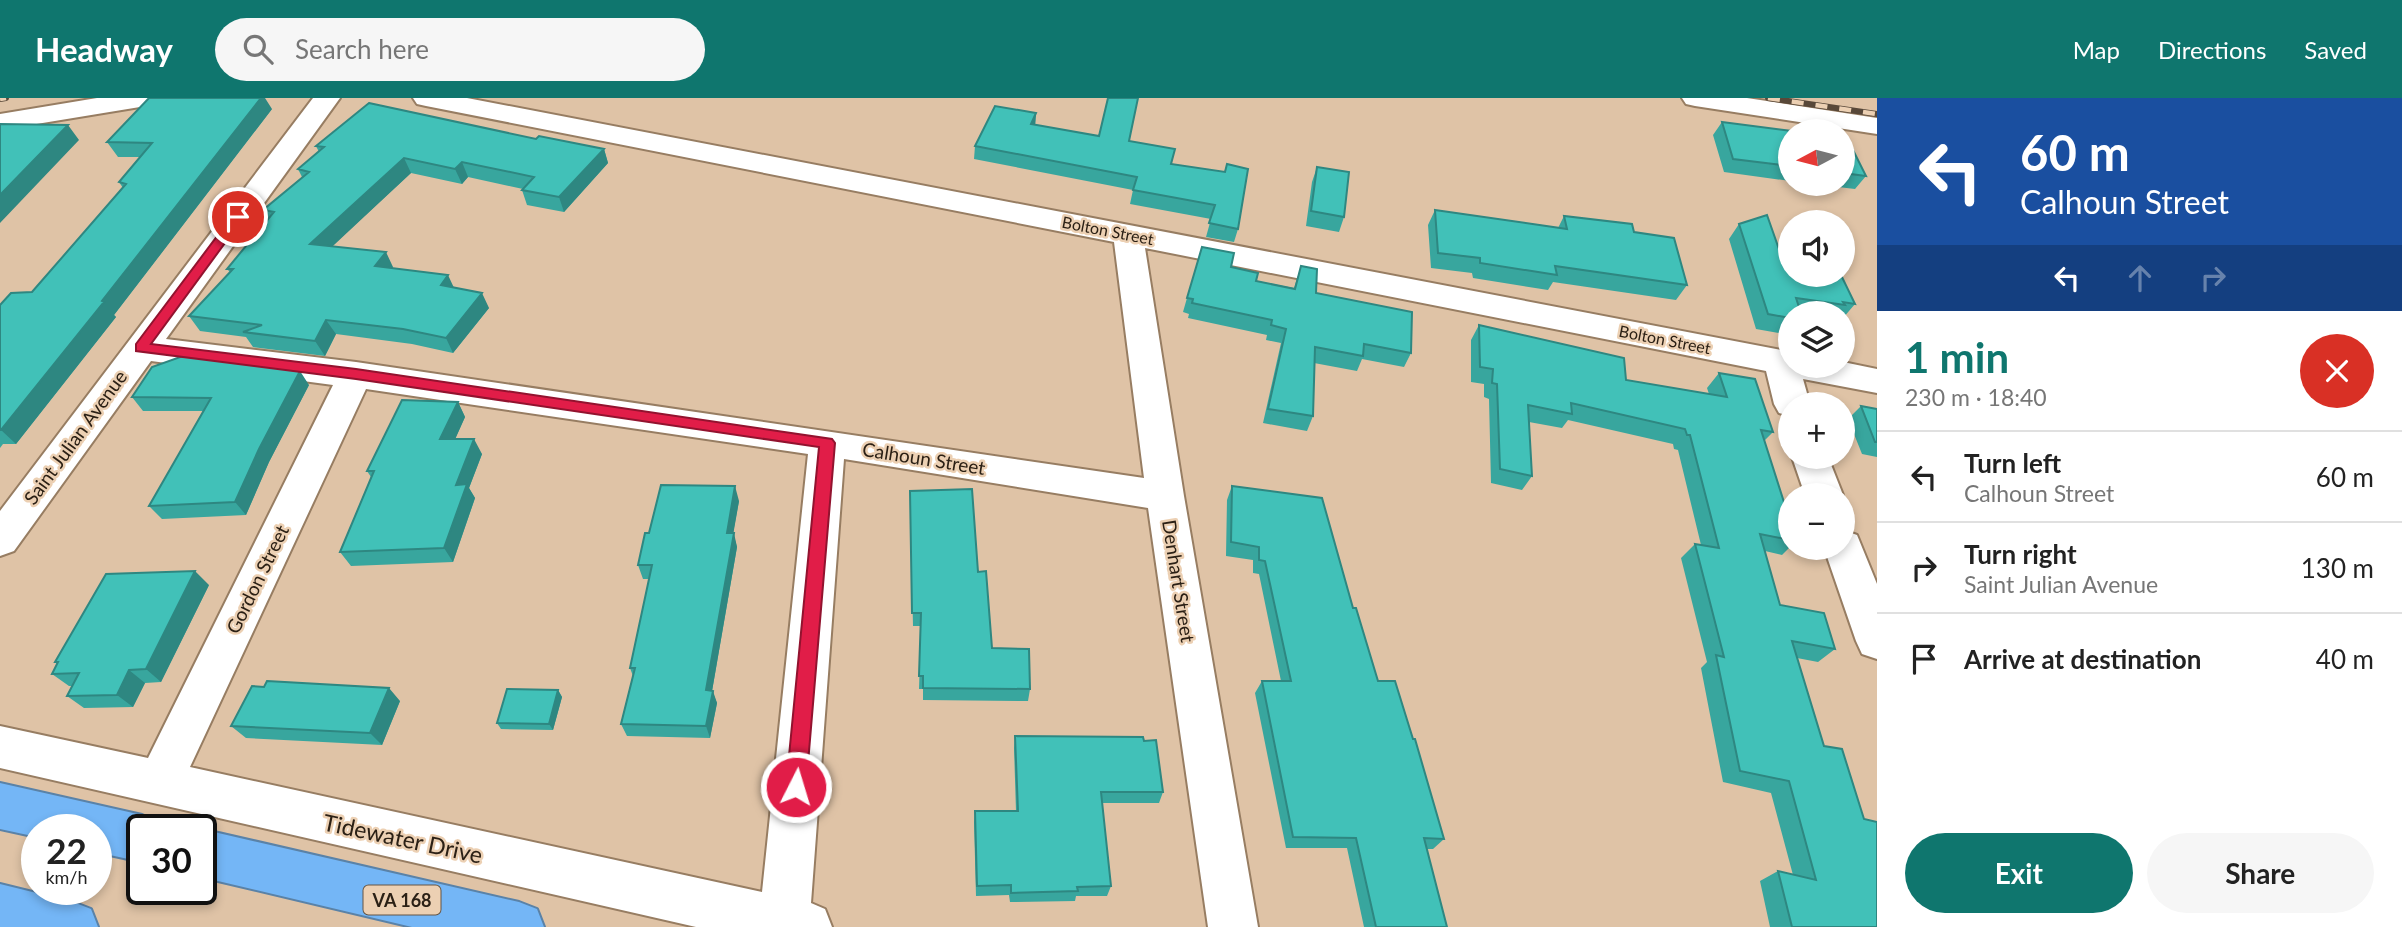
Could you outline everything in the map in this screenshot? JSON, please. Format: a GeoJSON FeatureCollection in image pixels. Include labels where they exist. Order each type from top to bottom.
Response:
{"type":"FeatureCollection","features":[{"type":"Feature","properties":{"kind":"highway"},"geometry":{"type":"LineString","coordinates":[[0,806],[126,835]]}},
{"type":"Feature","properties":{"kind":"highway","name":"VA 168"},"geometry":{"type":"LineString","coordinates":[[217,857],[519,927]]}},
{"type":"Feature","properties":{"kind":"highway"},"geometry":{"type":"LineString","coordinates":[[0,909],[73,927]]}},
{"type":"Feature","properties":{"kind":"street"},"geometry":{"type":"LineString","coordinates":[[0,122],[146,98]]}},
{"type":"Feature","properties":{"kind":"street","name":"Saint Julian Avenue"},"geometry":{"type":"LineString","coordinates":[[0,540],[327,98]]}},
{"type":"Feature","properties":{"kind":"street","name":"Bolton Street"},"geometry":{"type":"LineString","coordinates":[[426,98],[1778,362]]}},
{"type":"Feature","properties":{"kind":"street"},"geometry":{"type":"LineString","coordinates":[[1695,98],[1877,125]]}},
{"type":"Feature","properties":{"kind":"street","name":"Denhart Street"},"geometry":{"type":"LineString","coordinates":[[1128,234],[1165,496],[1233,927]]}},
{"type":"Feature","properties":{"kind":"street","name":"Calhoun Street"},"geometry":{"type":"LineString","coordinates":[[141,348],[356,374],[1165,496]]}},
{"type":"Feature","properties":{"kind":"street","name":"Gordon Street"},"geometry":{"type":"LineString","coordinates":[[159,784],[356,374]]}},
{"type":"Feature","properties":{"kind":"street","name":"Bolton Street"},"geometry":{"type":"LineString","coordinates":[[1855,377],[1877,381]]}},
{"type":"Feature","properties":{"kind":"street"},"geometry":{"type":"LineString","coordinates":[[795,924],[827,443]]}},
{"type":"Feature","properties":{"kind":"street"},"geometry":{"type":"LineString","coordinates":[[1848,560],[1877,641]]}},
{"type":"Feature","properties":{"kind":"street","name":"Tidewater Drive"},"geometry":{"type":"LineString","coordinates":[[0,747],[795,924]]}},
{"type":"Feature","properties":{"kind":"building"},"geometry":{"type":"Polygon","coordinates":[[[149,98],[261,98],[102,301],[104,302],[0,430],[0,305],[11,293],[32,292],[126,184],[119,182],[152,143],[107,142],[149,98]]]}},
{"type":"Feature","properties":{"kind":"building"},"geometry":{"type":"Polygon","coordinates":[[[1108,98],[1138,98],[1129,141],[1175,149],[1171,164],[1225,172],[1227,164],[1248,169],[1238,229],[1209,223],[1215,205],[1133,190],[1137,177],[975,146],[995,106],[1036,113],[1031,124],[1099,136],[1108,98]]]}},
{"type":"Feature","properties":{"kind":"building"},"geometry":{"type":"Polygon","coordinates":[[[369,103],[536,139],[539,136],[604,149],[559,197],[522,190],[534,177],[462,162],[455,169],[404,158],[310,244],[386,252],[375,266],[448,275],[441,285],[482,293],[446,338],[403,329],[326,320],[315,341],[243,332],[262,325],[189,316],[233,269],[227,269],[274,212],[263,210],[309,172],[298,169],[324,147],[316,146],[369,103]]]}},
{"type":"Feature","properties":{"kind":"building"},"geometry":{"type":"Polygon","coordinates":[[[1722,122],[1778,129],[1778,165],[1733,159],[1722,122]]]}},
{"type":"Feature","properties":{"kind":"building"},"geometry":{"type":"Polygon","coordinates":[[[0,124],[68,125],[0,195],[0,124]]]}},
{"type":"Feature","properties":{"kind":"building"},"geometry":{"type":"Polygon","coordinates":[[[1855,154],[1866,176],[1855,175],[1855,154]]]}},
{"type":"Feature","properties":{"kind":"building"},"geometry":{"type":"Polygon","coordinates":[[[1317,167],[1349,172],[1344,217],[1311,211],[1317,167]]]}},
{"type":"Feature","properties":{"kind":"building"},"geometry":{"type":"Polygon","coordinates":[[[1435,210],[1567,229],[1564,216],[1632,224],[1634,232],[1674,238],[1687,285],[1555,266],[1557,275],[1480,263],[1480,258],[1438,253],[1435,210]]]}},
{"type":"Feature","properties":{"kind":"building"},"geometry":{"type":"Polygon","coordinates":[[[1767,215],[1778,246],[1778,287],[1847,287],[1854,301],[1796,298],[1797,301],[1778,301],[1778,316],[1768,314],[1739,224],[1767,215]]]}},
{"type":"Feature","properties":{"kind":"building"},"geometry":{"type":"Polygon","coordinates":[[[1202,247],[1234,253],[1231,267],[1258,273],[1256,281],[1295,289],[1301,266],[1317,269],[1316,293],[1412,312],[1411,353],[1364,344],[1363,356],[1315,347],[1313,416],[1268,409],[1286,329],[1271,325],[1272,320],[1192,303],[1193,299],[1187,298],[1202,247]]]}},
{"type":"Feature","properties":{"kind":"building"},"geometry":{"type":"Polygon","coordinates":[[[1479,325],[1624,358],[1626,380],[1727,397],[1719,373],[1755,379],[1773,432],[1761,430],[1778,483],[1778,538],[1760,534],[1780,605],[1824,613],[1835,649],[1792,641],[1824,746],[1842,749],[1864,819],[1877,822],[1877,927],[1792,927],[1778,871],[1816,880],[1789,781],[1740,771],[1716,655],[1724,657],[1695,544],[1719,548],[1690,435],[1687,435],[1685,429],[1571,403],[1572,414],[1528,405],[1532,476],[1500,469],[1497,384],[1492,383],[1493,369],[1480,367],[1479,325]]]}},
{"type":"Feature","properties":{"kind":"building"},"geometry":{"type":"Polygon","coordinates":[[[183,356],[300,371],[235,502],[149,506],[211,398],[132,397],[152,367],[183,356]]]}},
{"type":"Feature","properties":{"kind":"building"},"geometry":{"type":"Polygon","coordinates":[[[402,400],[458,402],[440,439],[474,439],[456,485],[467,484],[444,548],[340,552],[374,471],[367,471],[402,400]]]}},
{"type":"Feature","properties":{"kind":"building"},"geometry":{"type":"Polygon","coordinates":[[[1861,406],[1877,409],[1877,442],[1875,442],[1861,406]]]}},
{"type":"Feature","properties":{"kind":"building"},"geometry":{"type":"Polygon","coordinates":[[[661,485],[735,486],[727,533],[734,533],[706,690],[713,691],[706,726],[621,724],[635,668],[630,668],[652,565],[638,565],[645,533],[649,533],[661,485]]]}},
{"type":"Feature","properties":{"kind":"building"},"geometry":{"type":"Polygon","coordinates":[[[1232,486],[1322,498],[1353,608],[1356,608],[1378,681],[1395,681],[1415,739],[1444,839],[1424,838],[1447,927],[1376,927],[1356,838],[1293,837],[1262,681],[1291,681],[1265,561],[1259,560],[1259,547],[1231,542],[1232,486]]]}},
{"type":"Feature","properties":{"kind":"building"},"geometry":{"type":"Polygon","coordinates":[[[972,489],[978,572],[986,571],[992,648],[1029,649],[1030,689],[923,688],[923,676],[919,676],[921,613],[912,613],[910,491],[972,489]]]}},
{"type":"Feature","properties":{"kind":"building"},"geometry":{"type":"Polygon","coordinates":[[[195,571],[146,669],[129,670],[117,695],[67,696],[79,673],[52,674],[58,662],[55,662],[106,574],[195,571]]]}},
{"type":"Feature","properties":{"kind":"building"},"geometry":{"type":"Polygon","coordinates":[[[267,681],[389,688],[370,733],[231,726],[252,686],[264,687],[267,681]]]}},
{"type":"Feature","properties":{"kind":"building"},"geometry":{"type":"Polygon","coordinates":[[[507,689],[558,690],[549,724],[497,723],[507,689]]]}},
{"type":"Feature","properties":{"kind":"building"},"geometry":{"type":"Polygon","coordinates":[[[1015,736],[1143,737],[1144,741],[1156,740],[1163,792],[1101,792],[1111,886],[1077,887],[1078,891],[1011,893],[1011,885],[977,886],[975,811],[1018,811],[1015,736]]]}},
{"type":"Feature","properties":{"kind":"railway"},"geometry":{"type":"LineString","coordinates":[[0,99],[6,98]]}},
{"type":"Feature","properties":{"kind":"railway"},"geometry":{"type":"LineString","coordinates":[[1768,98],[1877,114]]}},
{"type":"Feature","properties":{"kind":"route"},"geometry":{"type":"LineString","coordinates":[[238,217],[141,348],[356,374],[827,443],[796,787]]}}]}
